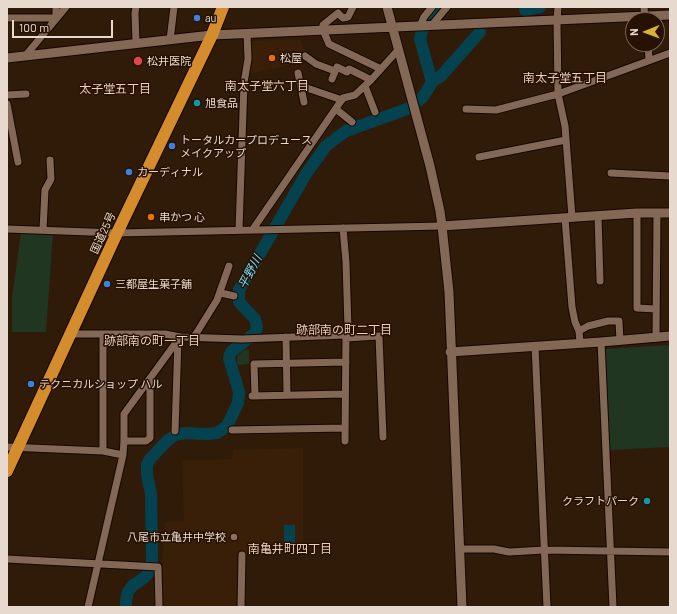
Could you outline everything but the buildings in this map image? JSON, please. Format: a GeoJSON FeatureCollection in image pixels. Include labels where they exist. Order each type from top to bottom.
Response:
{"type":"FeatureCollection","features":[{"type":"Feature","properties":{"kind":"highway","name":"国道25号"},"geometry":{"type":"LineString","coordinates":[[7,471],[12,447],[70,334],[224,7]]}},
{"type":"Feature","properties":{"kind":"street"},"geometry":{"type":"LineString","coordinates":[[56,7],[56,18]]}},
{"type":"Feature","properties":{"kind":"street"},"geometry":{"type":"LineString","coordinates":[[26,55],[66,7]]}},
{"type":"Feature","properties":{"kind":"street"},"geometry":{"type":"LineString","coordinates":[[136,7],[136,44]]}},
{"type":"Feature","properties":{"kind":"street"},"geometry":{"type":"LineString","coordinates":[[170,40],[174,7]]}},
{"type":"Feature","properties":{"kind":"street"},"geometry":{"type":"LineString","coordinates":[[353,7],[348,17],[343,18],[338,13],[323,25],[323,30],[329,44],[381,69]]}},
{"type":"Feature","properties":{"kind":"street"},"geometry":{"type":"LineString","coordinates":[[387,7],[430,166],[442,226],[449,292],[450,352],[462,607]]}},
{"type":"Feature","properties":{"kind":"street"},"geometry":{"type":"LineString","coordinates":[[420,26],[424,17],[432,7]]}},
{"type":"Feature","properties":{"kind":"street"},"geometry":{"type":"LineString","coordinates":[[432,25],[447,7]]}},
{"type":"Feature","properties":{"kind":"street"},"geometry":{"type":"LineString","coordinates":[[558,7],[558,94],[565,126],[566,140],[572,307],[575,322],[579,331],[580,343]]}},
{"type":"Feature","properties":{"kind":"street"},"geometry":{"type":"LineString","coordinates":[[7,58],[212,35],[557,20],[625,15]]}},
{"type":"Feature","properties":{"kind":"street"},"geometry":{"type":"LineString","coordinates":[[7,18],[56,18]]}},
{"type":"Feature","properties":{"kind":"street"},"geometry":{"type":"LineString","coordinates":[[239,230],[244,83],[248,59],[247,33]]}},
{"type":"Feature","properties":{"kind":"street"},"geometry":{"type":"LineString","coordinates":[[253,229],[342,100],[355,95],[371,80],[398,50]]}},
{"type":"Feature","properties":{"kind":"street"},"geometry":{"type":"LineString","coordinates":[[648,52],[649,60]]}},
{"type":"Feature","properties":{"kind":"street"},"geometry":{"type":"LineString","coordinates":[[466,109],[496,110],[558,94],[670,53]]}},
{"type":"Feature","properties":{"kind":"street"},"geometry":{"type":"LineString","coordinates":[[305,56],[316,64],[336,70]]}},
{"type":"Feature","properties":{"kind":"street"},"geometry":{"type":"LineString","coordinates":[[332,79],[337,67],[347,72],[349,69],[371,80]]}},
{"type":"Feature","properties":{"kind":"street"},"geometry":{"type":"LineString","coordinates":[[298,73],[304,102]]}},
{"type":"Feature","properties":{"kind":"street"},"geometry":{"type":"LineString","coordinates":[[301,86],[342,100]]}},
{"type":"Feature","properties":{"kind":"street"},"geometry":{"type":"LineString","coordinates":[[365,86],[375,112]]}},
{"type":"Feature","properties":{"kind":"street"},"geometry":{"type":"LineString","coordinates":[[7,95],[26,94]]}},
{"type":"Feature","properties":{"kind":"street"},"geometry":{"type":"LineString","coordinates":[[7,104],[18,162]]}},
{"type":"Feature","properties":{"kind":"street"},"geometry":{"type":"LineString","coordinates":[[336,109],[352,122]]}},
{"type":"Feature","properties":{"kind":"street"},"geometry":{"type":"LineString","coordinates":[[479,157],[566,140]]}},
{"type":"Feature","properties":{"kind":"street"},"geometry":{"type":"LineString","coordinates":[[43,230],[45,190],[51,179],[50,160]]}},
{"type":"Feature","properties":{"kind":"street"},"geometry":{"type":"LineString","coordinates":[[611,173],[670,176]]}},
{"type":"Feature","properties":{"kind":"street"},"geometry":{"type":"LineString","coordinates":[[7,229],[117,232],[431,227],[670,212]]}},
{"type":"Feature","properties":{"kind":"street"},"geometry":{"type":"LineString","coordinates":[[637,213],[637,308],[656,309]]}},
{"type":"Feature","properties":{"kind":"street"},"geometry":{"type":"LineString","coordinates":[[656,338],[657,213]]}},
{"type":"Feature","properties":{"kind":"street"},"geometry":{"type":"LineString","coordinates":[[598,216],[600,281]]}},
{"type":"Feature","properties":{"kind":"street"},"geometry":{"type":"LineString","coordinates":[[343,228],[346,262],[348,328],[346,337],[344,441]]}},
{"type":"Feature","properties":{"kind":"street"},"geometry":{"type":"LineString","coordinates":[[194,337],[221,292],[229,266]]}},
{"type":"Feature","properties":{"kind":"street"},"geometry":{"type":"LineString","coordinates":[[221,292],[234,296]]}},
{"type":"Feature","properties":{"kind":"street"},"geometry":{"type":"LineString","coordinates":[[579,331],[588,326],[608,321],[619,321],[620,341]]}},
{"type":"Feature","properties":{"kind":"street"},"geometry":{"type":"LineString","coordinates":[[70,334],[165,334],[179,338],[379,336],[383,437]]}},
{"type":"Feature","properties":{"kind":"street"},"geometry":{"type":"LineString","coordinates":[[103,334],[103,451]]}},
{"type":"Feature","properties":{"kind":"street"},"geometry":{"type":"LineString","coordinates":[[450,352],[620,341],[670,336]]}},
{"type":"Feature","properties":{"kind":"street"},"geometry":{"type":"LineString","coordinates":[[286,337],[287,395]]}},
{"type":"Feature","properties":{"kind":"street"},"geometry":{"type":"LineString","coordinates":[[88,607],[123,454],[124,414],[179,338]]}},
{"type":"Feature","properties":{"kind":"street"},"geometry":{"type":"LineString","coordinates":[[175,431],[179,338]]}},
{"type":"Feature","properties":{"kind":"street"},"geometry":{"type":"LineString","coordinates":[[601,342],[613,607]]}},
{"type":"Feature","properties":{"kind":"street"},"geometry":{"type":"LineString","coordinates":[[535,346],[547,607]]}},
{"type":"Feature","properties":{"kind":"street"},"geometry":{"type":"LineString","coordinates":[[345,394],[253,396],[254,364],[346,362]]}},
{"type":"Feature","properties":{"kind":"street"},"geometry":{"type":"LineString","coordinates":[[124,441],[146,441],[150,438],[150,380]]}},
{"type":"Feature","properties":{"kind":"street"},"geometry":{"type":"LineString","coordinates":[[232,430],[345,428]]}},
{"type":"Feature","properties":{"kind":"street"},"geometry":{"type":"LineString","coordinates":[[12,447],[103,451],[123,454]]}},
{"type":"Feature","properties":{"kind":"street"},"geometry":{"type":"LineString","coordinates":[[459,549],[494,549],[509,552],[544,550],[670,552]]}},
{"type":"Feature","properties":{"kind":"street"},"geometry":{"type":"LineString","coordinates":[[241,607],[242,555]]}},
{"type":"Feature","properties":{"kind":"street"},"geometry":{"type":"LineString","coordinates":[[7,559],[158,567],[159,607]]}},
{"type":"Feature","properties":{"kind":"shaded area"},"geometry":{"type":"Polygon","coordinates":[[[300,39],[305,53],[288,65],[247,75],[249,41],[300,39]]]}},
{"type":"Feature","properties":{"kind":"shaded area","name":"八尾市立亀井中学校"},"geometry":{"type":"Polygon","coordinates":[[[303,448],[303,553],[239,554],[238,607],[163,607],[162,562],[165,522],[184,522],[182,460],[232,459],[233,450],[303,448]]]}},
{"type":"Feature","properties":{"kind":"green space"},"geometry":{"type":"Polygon","coordinates":[[[21,233],[53,233],[46,332],[12,332],[12,297],[21,233]]]}},
{"type":"Feature","properties":{"kind":"green space"},"geometry":{"type":"Polygon","coordinates":[[[670,345],[670,447],[610,450],[604,349],[670,345]]]}},
{"type":"Feature","properties":{"kind":"green space"},"geometry":{"type":"Polygon","coordinates":[[[244,350],[249,350],[249,364],[238,365],[238,355],[244,350]]]}},
{"type":"Feature","properties":{"kind":"water"},"geometry":{"type":"Polygon","coordinates":[[[284,525],[295,525],[295,548],[284,548],[284,525]]]}},
{"type":"Feature","properties":{"kind":"waterway","name":"平野川"},"geometry":{"type":"LineString","coordinates":[[126,607],[128,592],[132,586],[145,577],[150,571],[152,562],[151,494],[147,475],[147,465],[150,459],[167,441],[175,435],[186,433],[217,433],[227,426],[238,403],[239,392],[229,358],[231,352],[255,333],[257,327],[255,319],[239,302],[239,290],[306,174],[326,146],[346,131],[407,109],[422,98],[432,82],[420,39],[422,31],[439,7]]}},
{"type":"Feature","properties":{"kind":"waterway"},"geometry":{"type":"LineString","coordinates":[[525,10],[540,7]]}},
{"type":"Feature","properties":{"kind":"waterway"},"geometry":{"type":"LineString","coordinates":[[432,82],[441,76],[480,32]]}},
{"type":"Feature","properties":{"kind":"place","name":"au"},"geometry":{"type":"Point","coordinates":[197,18]}},
{"type":"Feature","properties":{"kind":"place","name":"松屋"},"geometry":{"type":"Point","coordinates":[272,58]}},
{"type":"Feature","properties":{"kind":"place","name":"松井医院"},"geometry":{"type":"Point","coordinates":[138,61]}},
{"type":"Feature","properties":{"kind":"place","name":"旭食品"},"geometry":{"type":"Point","coordinates":[197,103]}},
{"type":"Feature","properties":{"kind":"place","name":"トータルカープロデュース メイクアップ"},"geometry":{"type":"Point","coordinates":[172,146]}},
{"type":"Feature","properties":{"kind":"place","name":"カーディナル"},"geometry":{"type":"Point","coordinates":[129,172]}},
{"type":"Feature","properties":{"kind":"place","name":"串かつ 心"},"geometry":{"type":"Point","coordinates":[151,217]}},
{"type":"Feature","properties":{"kind":"place","name":"三都屋生菓子舗"},"geometry":{"type":"Point","coordinates":[107,284]}},
{"type":"Feature","properties":{"kind":"place","name":"テクニカルショップ ハル"},"geometry":{"type":"Point","coordinates":[31,384]}},
{"type":"Feature","properties":{"kind":"place","name":"クラフトパーク"},"geometry":{"type":"Point","coordinates":[647,501]}},
{"type":"Feature","properties":{"kind":"place","name":"八尾市立亀井中学校"},"geometry":{"type":"Point","coordinates":[234,537]}},
{"type":"Feature","properties":{"kind":"district","name":"南太子堂五丁目"},"geometry":{"type":"Point","coordinates":[565,78]}},
{"type":"Feature","properties":{"kind":"district","name":"南太子堂六丁目"},"geometry":{"type":"Point","coordinates":[267,86]}},
{"type":"Feature","properties":{"kind":"district","name":"太子堂五丁目"},"geometry":{"type":"Point","coordinates":[115,89]}},
{"type":"Feature","properties":{"kind":"district","name":"跡部南の町二丁目"},"geometry":{"type":"Point","coordinates":[344,330]}},
{"type":"Feature","properties":{"kind":"district","name":"跡部南の町一丁目"},"geometry":{"type":"Point","coordinates":[152,341]}},
{"type":"Feature","properties":{"kind":"district","name":"南亀井町四丁目"},"geometry":{"type":"Point","coordinates":[290,549]}}]}
